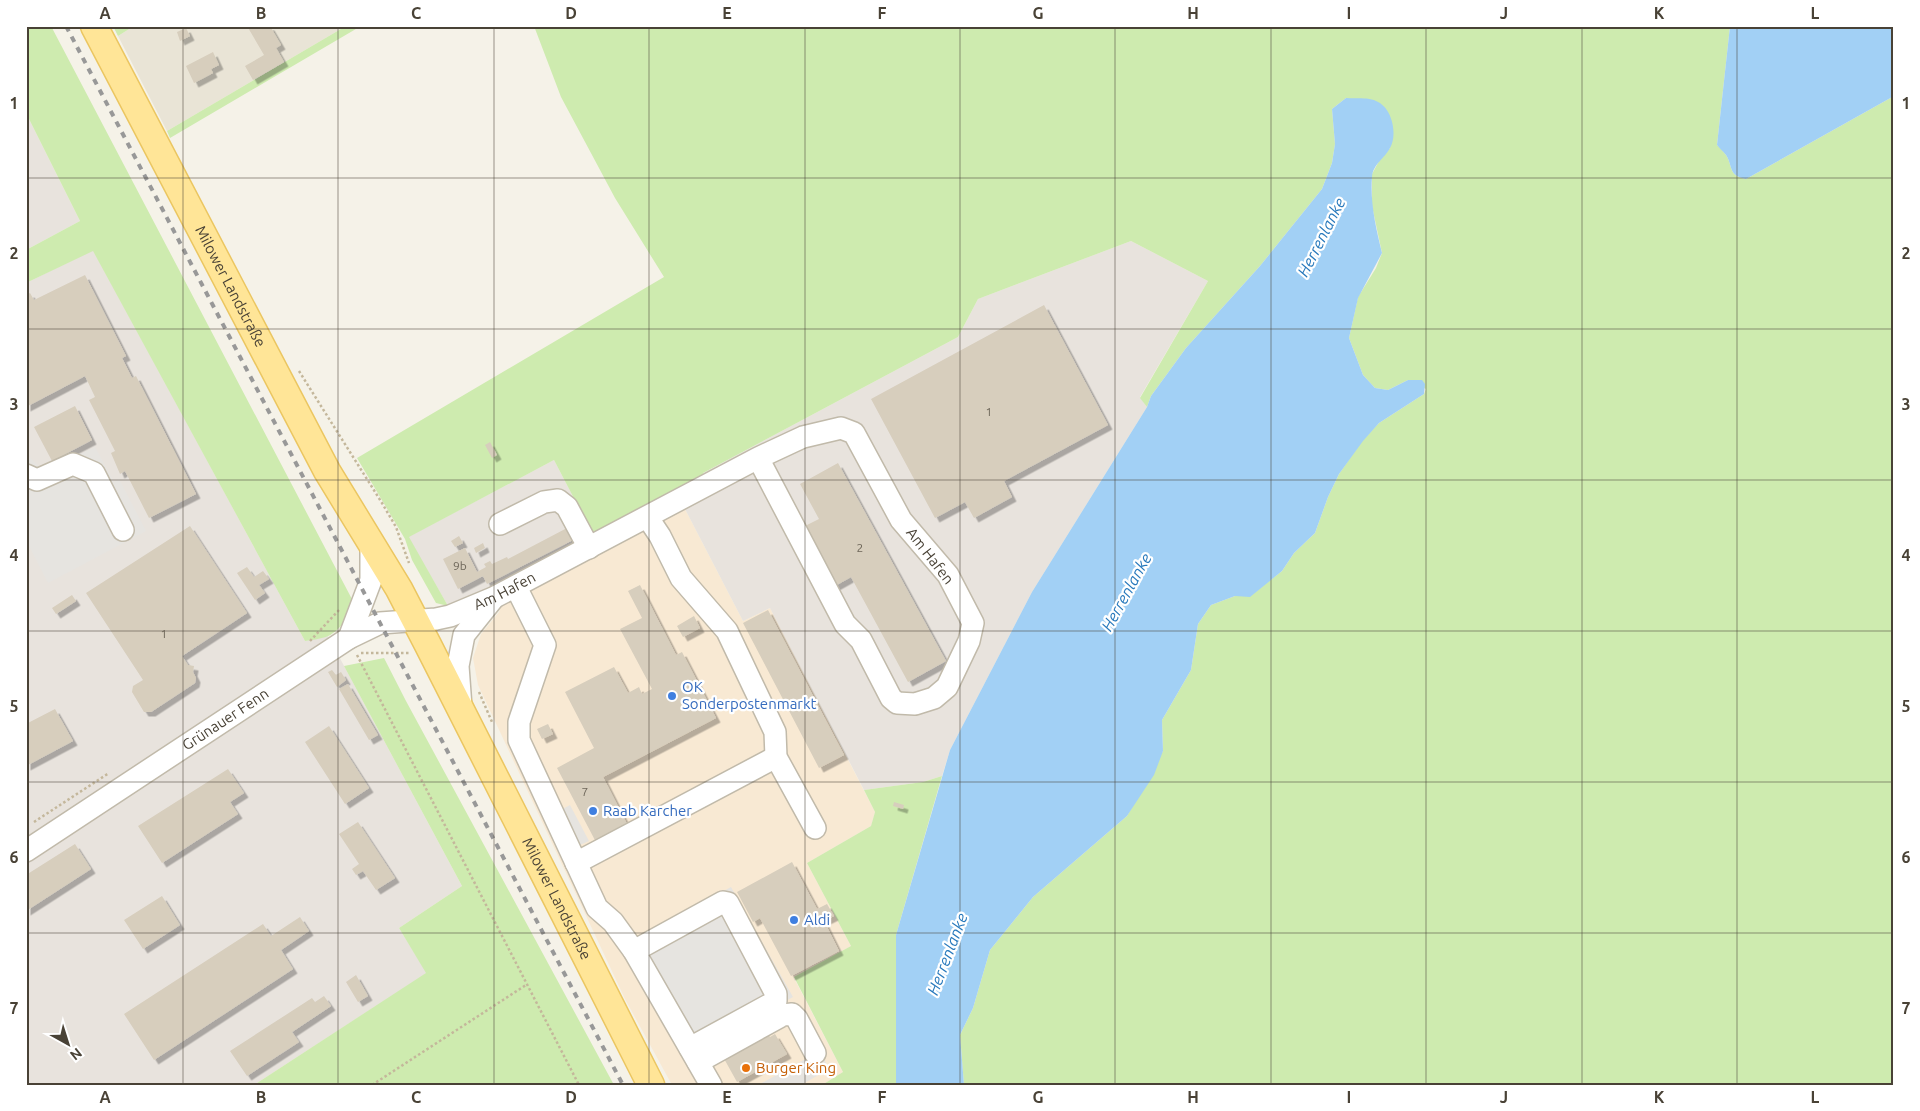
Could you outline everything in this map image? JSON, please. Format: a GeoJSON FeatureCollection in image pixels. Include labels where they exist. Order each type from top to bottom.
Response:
{"type":"FeatureCollection","features":[{"type":"Feature","properties":{"kind":"main road","name":"Milower Landstraße"},"geometry":{"type":"LineString","coordinates":[[94,26],[327,470],[416,620],[651,1085]]}},
{"type":"Feature","properties":{"kind":"street","name":"Am Hafen"},"geometry":{"type":"LineString","coordinates":[[416,620],[450,616],[493,598],[648,518],[758,458],[803,437],[841,428],[854,433],[901,520],[948,575],[973,623],[969,641],[947,687],[934,698],[915,704],[897,703],[891,698],[861,640],[845,624],[758,458]]}},
{"type":"Feature","properties":{"kind":"street"},"geometry":{"type":"LineString","coordinates":[[26,475],[37,480],[74,464],[94,473],[124,530]]}},
{"type":"Feature","properties":{"kind":"street"},"geometry":{"type":"LineString","coordinates":[[500,524],[544,502],[558,500],[567,507],[589,548]]}},
{"type":"Feature","properties":{"kind":"street"},"geometry":{"type":"LineString","coordinates":[[648,518],[660,536],[682,578],[727,631],[775,732],[776,757],[815,828]]}},
{"type":"Feature","properties":{"kind":"street"},"geometry":{"type":"LineString","coordinates":[[353,646],[371,580],[371,544]]}},
{"type":"Feature","properties":{"kind":"street","name":"Milower Landstraße"},"geometry":{"type":"LineString","coordinates":[[516,587],[545,646],[518,722],[519,740],[597,908],[613,922],[634,951],[710,1085]]}},
{"type":"Feature","properties":{"kind":"street","name":"Milower Landstraße"},"geometry":{"type":"LineString","coordinates":[[461,712],[458,666],[464,635],[493,598]]}},
{"type":"Feature","properties":{"kind":"street","name":"Grünauer Fenn"},"geometry":{"type":"LineString","coordinates":[[26,851],[35,835],[168,759],[353,646],[380,623],[416,620]]}},
{"type":"Feature","properties":{"kind":"street"},"geometry":{"type":"LineString","coordinates":[[576,863],[776,757]]}},
{"type":"Feature","properties":{"kind":"street"},"geometry":{"type":"LineString","coordinates":[[634,951],[723,902],[728,903],[776,994],[776,1001],[694,1055]]}},
{"type":"Feature","properties":{"kind":"street"},"geometry":{"type":"LineString","coordinates":[[694,1055],[783,1014],[792,1014],[797,1020],[815,1053]]}},
{"type":"Feature","properties":{"kind":"path"},"geometry":{"type":"LineString","coordinates":[[306,644],[324,628],[341,608]]}},
{"type":"Feature","properties":{"kind":"path"},"geometry":{"type":"LineString","coordinates":[[353,646],[412,653],[428,645]]}},
{"type":"Feature","properties":{"kind":"path"},"geometry":{"type":"LineString","coordinates":[[353,646],[579,1085]]}},
{"type":"Feature","properties":{"kind":"path"},"geometry":{"type":"LineString","coordinates":[[35,835],[112,771]]}},
{"type":"Feature","properties":{"kind":"path"},"geometry":{"type":"LineString","coordinates":[[372,1085],[526,985]]}},
{"type":"Feature","properties":{"kind":"shaded area"},"geometry":{"type":"Polygon","coordinates":[[[134,26],[346,26],[167,131],[118,36],[134,26]]]}},
{"type":"Feature","properties":{"kind":"shaded area"},"geometry":{"type":"Polygon","coordinates":[[[26,113],[80,221],[26,250],[26,113]]]}},
{"type":"Feature","properties":{"kind":"shaded area"},"geometry":{"type":"Polygon","coordinates":[[[1131,241],[1208,281],[1140,397],[1147,407],[1032,592],[950,750],[942,776],[923,782],[864,790],[770,608],[743,621],[685,509],[704,477],[703,473],[958,337],[978,299],[1131,241]]]}},
{"type":"Feature","properties":{"kind":"shaded area"},"geometry":{"type":"Polygon","coordinates":[[[93,250],[305,641],[328,636],[462,886],[399,928],[427,973],[254,1085],[26,1085],[26,283],[93,250]]]}},
{"type":"Feature","properties":{"kind":"shaded area"},"geometry":{"type":"Polygon","coordinates":[[[95,447],[114,482],[119,479],[146,531],[48,583],[26,540],[26,454],[44,471],[95,447]]]}},
{"type":"Feature","properties":{"kind":"shaded area"},"geometry":{"type":"Polygon","coordinates":[[[554,460],[593,535],[473,597],[448,606],[408,537],[554,460]]]}},
{"type":"Feature","properties":{"kind":"shaded area"},"geometry":{"type":"Polygon","coordinates":[[[685,509],[743,621],[770,608],[875,812],[871,826],[807,863],[851,946],[794,978],[843,1072],[822,1085],[672,1085],[625,999],[478,685],[473,658],[481,634],[499,612],[502,601],[685,509]]]}},
{"type":"Feature","properties":{"kind":"shaded area"},"geometry":{"type":"Polygon","coordinates":[[[570,805],[589,841],[578,846],[559,811],[570,805]]]}},
{"type":"Feature","properties":{"kind":"shaded area"},"geometry":{"type":"Polygon","coordinates":[[[731,887],[793,997],[686,1057],[625,946],[731,887]]]}},
{"type":"Feature","properties":{"kind":"shaded area"},"geometry":{"type":"Polygon","coordinates":[[[820,1051],[829,1069],[801,1085],[760,1084],[820,1051]]]}},
{"type":"Feature","properties":{"kind":"green space"},"geometry":{"type":"Polygon","coordinates":[[[26,26],[51,26],[354,603],[343,623],[331,635],[305,641],[93,251],[26,283],[26,250],[80,221],[26,113],[26,26]]]}},
{"type":"Feature","properties":{"kind":"green space"},"geometry":{"type":"Polygon","coordinates":[[[113,26],[134,26],[118,36],[113,26]]]}},
{"type":"Feature","properties":{"kind":"green space"},"geometry":{"type":"Polygon","coordinates":[[[346,26],[361,26],[170,138],[167,131],[346,26]]]}},
{"type":"Feature","properties":{"kind":"green space"},"geometry":{"type":"Polygon","coordinates":[[[534,26],[1730,26],[1717,145],[1726,155],[1736,176],[1746,179],[1894,96],[1894,1085],[964,1085],[960,1035],[973,1008],[990,950],[1033,897],[1127,816],[1163,751],[1162,720],[1191,670],[1198,624],[1211,605],[1235,596],[1250,596],[1282,571],[1294,553],[1315,533],[1328,497],[1339,474],[1362,441],[1379,423],[1424,394],[1426,389],[1408,380],[1388,390],[1375,388],[1363,375],[1349,338],[1358,297],[1376,268],[1382,253],[1372,206],[1372,174],[1379,161],[1390,148],[1346,98],[1332,109],[1335,144],[1332,163],[1322,189],[1260,266],[1186,348],[1151,396],[1147,407],[1140,398],[1208,281],[1131,241],[978,299],[958,337],[703,473],[704,477],[593,535],[554,460],[409,537],[448,606],[436,603],[412,560],[405,539],[357,458],[664,277],[615,198],[561,97],[534,26]]]}},
{"type":"Feature","properties":{"kind":"green space"},"geometry":{"type":"Polygon","coordinates":[[[384,658],[614,1085],[254,1085],[426,973],[399,928],[462,886],[344,666],[384,658]]]}},
{"type":"Feature","properties":{"kind":"green space"},"geometry":{"type":"Polygon","coordinates":[[[942,776],[896,935],[896,1085],[822,1085],[843,1072],[794,977],[851,946],[807,863],[871,826],[875,812],[864,790],[923,782],[942,776]]]}},
{"type":"Feature","properties":{"kind":"water"},"geometry":{"type":"Polygon","coordinates":[[[1730,26],[1894,26],[1894,96],[1746,179],[1740,178],[1736,176],[1726,155],[1717,145],[1730,26]]]}},
{"type":"Feature","properties":{"kind":"water","name":"Herrenlanke"},"geometry":{"type":"Polygon","coordinates":[[[1346,98],[1369,99],[1382,104],[1390,115],[1393,129],[1390,148],[1375,168],[1372,177],[1373,206],[1382,253],[1358,298],[1349,338],[1363,375],[1375,388],[1388,390],[1408,380],[1422,380],[1425,384],[1424,394],[1379,423],[1363,441],[1339,474],[1328,497],[1315,533],[1294,553],[1282,571],[1250,597],[1235,596],[1211,605],[1198,624],[1191,670],[1162,720],[1163,751],[1154,775],[1127,816],[1033,897],[990,950],[973,1008],[960,1035],[964,1085],[896,1085],[896,935],[950,750],[1032,592],[1147,407],[1151,396],[1186,348],[1260,266],[1322,189],[1332,163],[1335,144],[1332,109],[1346,98]]]}},
{"type":"Feature","properties":{"kind":"building"},"geometry":{"type":"Polygon","coordinates":[[[247,26],[270,26],[281,45],[276,48],[284,62],[253,80],[245,66],[264,55],[247,26]]]}},
{"type":"Feature","properties":{"kind":"building"},"geometry":{"type":"Polygon","coordinates":[[[186,28],[190,36],[180,41],[177,32],[186,28]]]}},
{"type":"Feature","properties":{"kind":"building"},"geometry":{"type":"Polygon","coordinates":[[[213,52],[219,65],[211,69],[213,73],[194,83],[186,66],[213,52]]]}},
{"type":"Feature","properties":{"kind":"building"},"geometry":{"type":"Polygon","coordinates":[[[85,275],[126,356],[122,358],[132,378],[136,376],[196,494],[149,518],[125,471],[120,474],[111,453],[115,451],[89,400],[95,397],[85,376],[26,407],[26,295],[30,293],[34,300],[85,275]]]}},
{"type":"Feature","properties":{"kind":"building"},"geometry":{"type":"Polygon","coordinates":[[[1044,305],[1108,425],[1004,481],[1012,497],[974,518],[965,502],[935,518],[871,399],[1044,305]]]}},
{"type":"Feature","properties":{"kind":"building"},"geometry":{"type":"Polygon","coordinates":[[[75,406],[92,440],[52,461],[34,427],[75,406]]]}},
{"type":"Feature","properties":{"kind":"building"},"geometry":{"type":"Polygon","coordinates":[[[490,442],[497,455],[492,458],[485,445],[490,442]]]}},
{"type":"Feature","properties":{"kind":"building"},"geometry":{"type":"Polygon","coordinates":[[[838,463],[946,661],[908,682],[851,577],[835,586],[803,527],[819,519],[800,484],[838,463]]]}},
{"type":"Feature","properties":{"kind":"building"},"geometry":{"type":"Polygon","coordinates":[[[190,526],[247,613],[182,656],[188,665],[194,666],[195,683],[151,712],[144,712],[132,692],[133,686],[143,680],[86,593],[190,526]]]}},
{"type":"Feature","properties":{"kind":"building"},"geometry":{"type":"Polygon","coordinates":[[[567,528],[573,540],[487,584],[483,576],[458,589],[443,559],[465,548],[477,572],[486,567],[484,564],[490,561],[492,564],[507,557],[508,559],[567,528]]]}},
{"type":"Feature","properties":{"kind":"building"},"geometry":{"type":"Polygon","coordinates":[[[459,536],[463,543],[455,547],[451,541],[459,536]]]}},
{"type":"Feature","properties":{"kind":"building"},"geometry":{"type":"Polygon","coordinates":[[[483,543],[485,548],[476,553],[474,548],[483,543]]]}},
{"type":"Feature","properties":{"kind":"building"},"geometry":{"type":"Polygon","coordinates":[[[247,567],[254,577],[263,571],[269,579],[259,585],[265,593],[255,600],[237,573],[247,567]]]}},
{"type":"Feature","properties":{"kind":"building"},"geometry":{"type":"Polygon","coordinates":[[[640,585],[676,655],[682,652],[716,718],[603,777],[629,828],[597,844],[557,768],[594,748],[565,692],[614,667],[628,693],[639,687],[642,694],[652,689],[620,629],[642,618],[628,591],[640,585]]]}},
{"type":"Feature","properties":{"kind":"building"},"geometry":{"type":"Polygon","coordinates":[[[72,595],[76,601],[56,614],[52,608],[72,595]]]}},
{"type":"Feature","properties":{"kind":"building"},"geometry":{"type":"Polygon","coordinates":[[[768,610],[844,755],[819,768],[743,623],[768,610]]]}},
{"type":"Feature","properties":{"kind":"building"},"geometry":{"type":"Polygon","coordinates":[[[694,616],[700,628],[683,637],[677,626],[694,616]]]}},
{"type":"Feature","properties":{"kind":"building"},"geometry":{"type":"Polygon","coordinates":[[[332,670],[336,675],[341,672],[346,680],[337,687],[328,672],[332,670]]]}},
{"type":"Feature","properties":{"kind":"building"},"geometry":{"type":"Polygon","coordinates":[[[348,684],[378,735],[369,740],[339,689],[348,684]]]}},
{"type":"Feature","properties":{"kind":"building"},"geometry":{"type":"Polygon","coordinates":[[[55,709],[73,741],[26,766],[26,724],[55,709]]]}},
{"type":"Feature","properties":{"kind":"building"},"geometry":{"type":"Polygon","coordinates":[[[548,724],[553,734],[542,739],[537,729],[548,724]]]}},
{"type":"Feature","properties":{"kind":"building"},"geometry":{"type":"Polygon","coordinates":[[[329,726],[369,788],[345,804],[305,742],[329,726]]]}},
{"type":"Feature","properties":{"kind":"building"},"geometry":{"type":"Polygon","coordinates":[[[228,769],[244,793],[230,802],[238,814],[162,863],[138,826],[228,769]]]}},
{"type":"Feature","properties":{"kind":"building"},"geometry":{"type":"Polygon","coordinates":[[[894,802],[904,805],[903,809],[893,806],[894,802]]]}},
{"type":"Feature","properties":{"kind":"building"},"geometry":{"type":"Polygon","coordinates":[[[358,822],[395,878],[376,890],[363,871],[356,875],[352,869],[359,864],[339,834],[358,822]]]}},
{"type":"Feature","properties":{"kind":"building"},"geometry":{"type":"Polygon","coordinates":[[[75,844],[91,869],[26,911],[26,875],[75,844]]]}},
{"type":"Feature","properties":{"kind":"building","name":"Aldi"},"geometry":{"type":"Polygon","coordinates":[[[792,862],[817,909],[827,904],[834,916],[824,921],[839,951],[791,976],[760,918],[753,922],[737,892],[792,862]]]}},
{"type":"Feature","properties":{"kind":"building"},"geometry":{"type":"Polygon","coordinates":[[[162,896],[180,925],[143,949],[124,920],[162,896]]]}},
{"type":"Feature","properties":{"kind":"building"},"geometry":{"type":"Polygon","coordinates":[[[300,917],[309,931],[281,950],[293,969],[154,1060],[124,1014],[263,924],[271,936],[300,917]]]}},
{"type":"Feature","properties":{"kind":"building"},"geometry":{"type":"Polygon","coordinates":[[[356,975],[368,996],[358,1002],[346,982],[356,975]]]}},
{"type":"Feature","properties":{"kind":"building"},"geometry":{"type":"Polygon","coordinates":[[[324,996],[331,1006],[292,1032],[299,1042],[247,1076],[230,1051],[312,998],[315,1002],[324,996]]]}},
{"type":"Feature","properties":{"kind":"building","name":"Burger King"},"geometry":{"type":"Polygon","coordinates":[[[768,1034],[770,1037],[775,1034],[787,1054],[737,1082],[722,1055],[768,1034]]]}},
{"type":"Feature","properties":{"kind":"railway"},"geometry":{"type":"LineString","coordinates":[[66,26],[623,1085]]}},
{"type":"Feature","properties":{"kind":"place","name":"OK Sonderpostenmarkt"},"geometry":{"type":"Point","coordinates":[672,696]}},
{"type":"Feature","properties":{"kind":"place","name":"Raab Karcher"},"geometry":{"type":"Point","coordinates":[593,811]}},
{"type":"Feature","properties":{"kind":"place","name":"Aldi"},"geometry":{"type":"Point","coordinates":[794,920]}},
{"type":"Feature","properties":{"kind":"place","name":"Burger King"},"geometry":{"type":"Point","coordinates":[746,1068]}}]}
